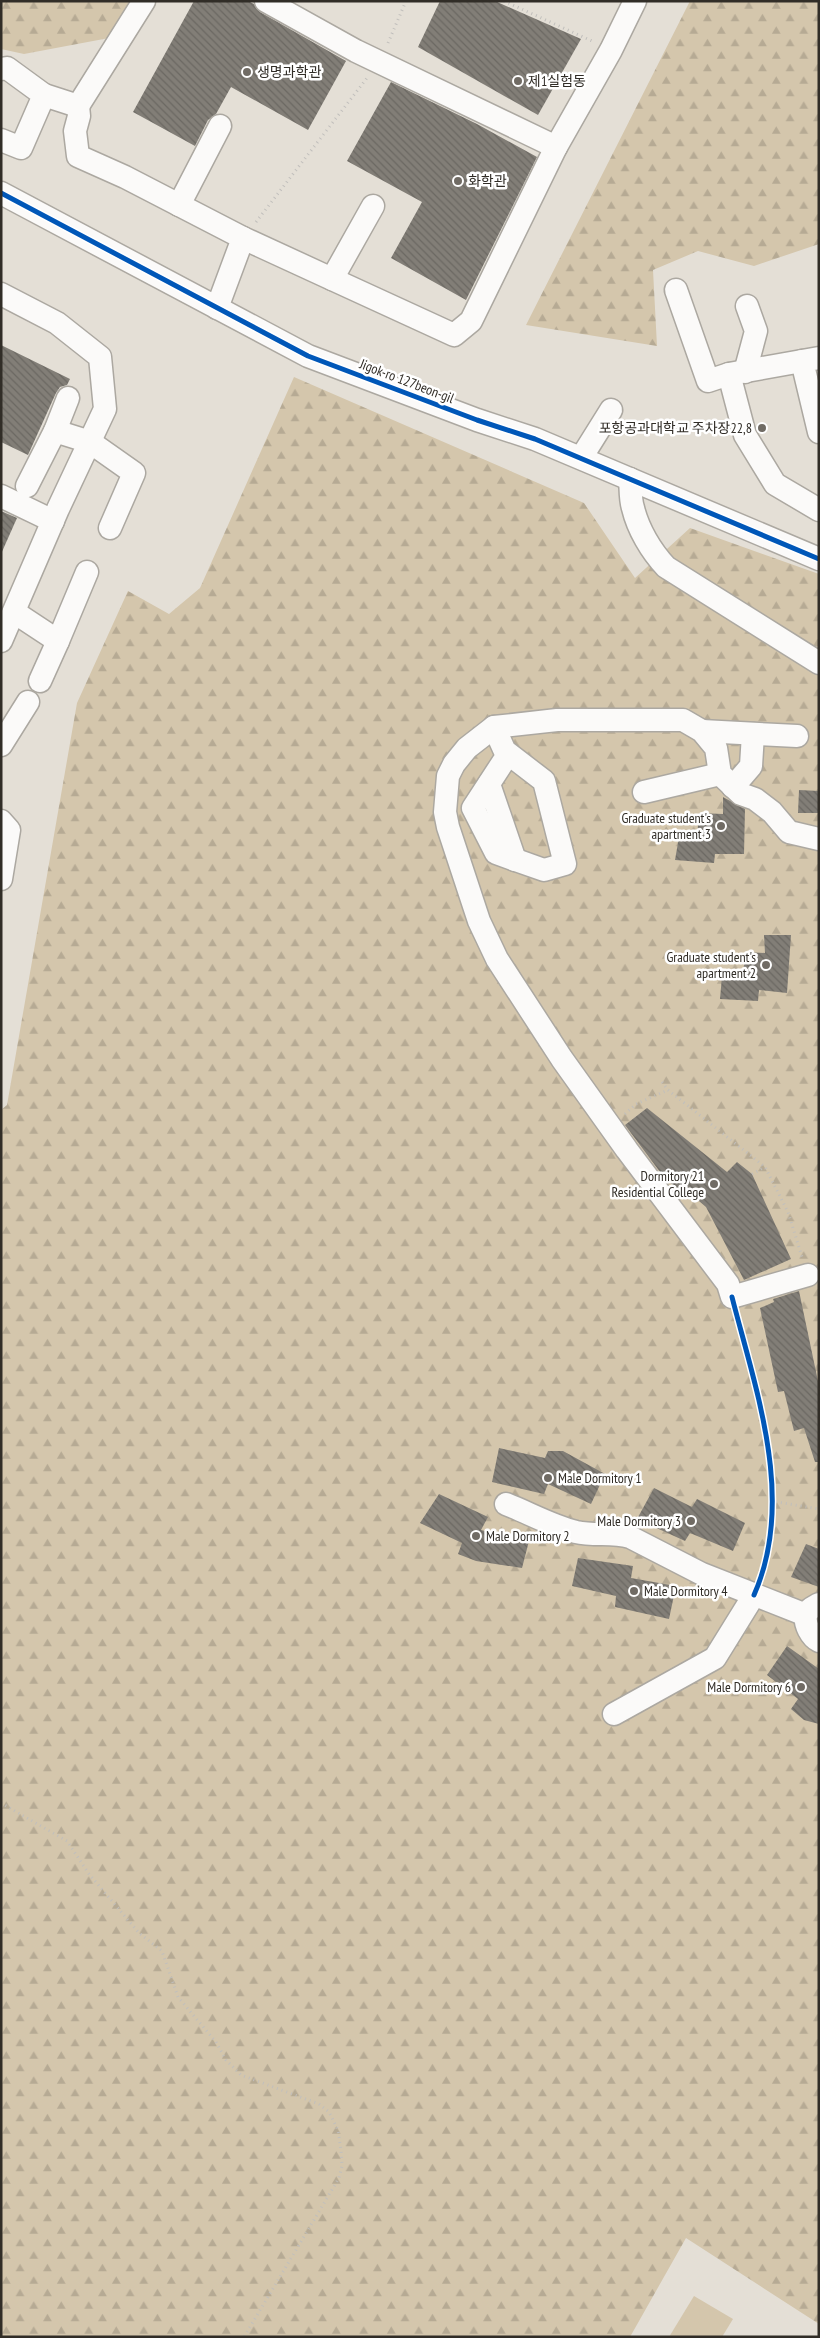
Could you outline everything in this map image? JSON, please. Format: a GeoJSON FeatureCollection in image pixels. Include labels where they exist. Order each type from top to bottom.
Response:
{"type":"FeatureCollection","features":[{"type":"Feature","properties":{"kind":"street"},"geometry":{"type":"LineString","coordinates":[[144,1],[78,106],[79,116],[75,132],[78,156],[243,238],[454,335],[470,320],[556,147],[611,50],[635,1]]}},
{"type":"Feature","properties":{"kind":"street"},"geometry":{"type":"LineString","coordinates":[[266,1],[380,62],[556,147]]}},
{"type":"Feature","properties":{"kind":"street"},"geometry":{"type":"LineString","coordinates":[[1,69],[6,68],[44,95],[78,106]]}},
{"type":"Feature","properties":{"kind":"street"},"geometry":{"type":"LineString","coordinates":[[1,140],[21,148],[44,95]]}},
{"type":"Feature","properties":{"kind":"street"},"geometry":{"type":"LineString","coordinates":[[179,205],[220,126]]}},
{"type":"Feature","properties":{"kind":"street","name":"Jigok-ro 127beon-gil"},"geometry":{"type":"LineString","coordinates":[[1,193],[308,356],[478,420],[535,439],[819,559]]}},
{"type":"Feature","properties":{"kind":"street"},"geometry":{"type":"LineString","coordinates":[[332,279],[373,206]]}},
{"type":"Feature","properties":{"kind":"street"},"geometry":{"type":"LineString","coordinates":[[218,308],[243,238]]}},
{"type":"Feature","properties":{"kind":"street"},"geometry":{"type":"LineString","coordinates":[[676,290],[708,381],[737,373],[810,359],[819,432]]}},
{"type":"Feature","properties":{"kind":"street"},"geometry":{"type":"LineString","coordinates":[[1,294],[57,323],[100,357],[105,409],[53,521],[1,641]]}},
{"type":"Feature","properties":{"kind":"street"},"geometry":{"type":"LineString","coordinates":[[747,306],[756,331],[737,373],[745,435],[775,484],[819,510]]}},
{"type":"Feature","properties":{"kind":"street"},"geometry":{"type":"LineString","coordinates":[[27,486],[55,431],[68,398]]}},
{"type":"Feature","properties":{"kind":"street"},"geometry":{"type":"LineString","coordinates":[[581,458],[611,410]]}},
{"type":"Feature","properties":{"kind":"street"},"geometry":{"type":"LineString","coordinates":[[55,431],[90,442],[134,473],[110,528]]}},
{"type":"Feature","properties":{"kind":"street"},"geometry":{"type":"LineString","coordinates":[[630,480],[632,507],[642,531],[658,558],[666,567],[819,662]]}},
{"type":"Feature","properties":{"kind":"street"},"geometry":{"type":"LineString","coordinates":[[1,496],[53,521]]}},
{"type":"Feature","properties":{"kind":"street"},"geometry":{"type":"LineString","coordinates":[[40,682],[87,572]]}},
{"type":"Feature","properties":{"kind":"street"},"geometry":{"type":"LineString","coordinates":[[14,612],[58,641]]}},
{"type":"Feature","properties":{"kind":"street"},"geometry":{"type":"LineString","coordinates":[[1,745],[28,702]]}},
{"type":"Feature","properties":{"kind":"street"},"geometry":{"type":"LineString","coordinates":[[808,1275],[732,1297],[728,1284],[562,1059],[497,959],[479,921],[448,827],[445,812],[448,776],[454,764],[467,748],[494,727],[556,720],[683,720],[702,731],[716,748],[727,781],[741,794],[755,799],[772,812],[789,832],[819,839]]}},
{"type":"Feature","properties":{"kind":"street"},"geometry":{"type":"LineString","coordinates":[[494,727],[507,756],[473,808],[496,853],[544,870],[565,864],[544,781],[505,751]]}},
{"type":"Feature","properties":{"kind":"street"},"geometry":{"type":"LineString","coordinates":[[702,731],[797,736]]}},
{"type":"Feature","properties":{"kind":"street"},"geometry":{"type":"LineString","coordinates":[[644,792],[727,781],[751,766],[752,734]]}},
{"type":"Feature","properties":{"kind":"street"},"geometry":{"type":"LineString","coordinates":[[1,820],[9,830],[1,879]]}},
{"type":"Feature","properties":{"kind":"street"},"geometry":{"type":"LineString","coordinates":[[506,1504],[574,1531],[595,1535],[620,1534],[630,1537],[702,1574],[754,1595],[812,1610],[807,1627],[815,1639],[819,1640]]}},
{"type":"Feature","properties":{"kind":"street"},"geometry":{"type":"LineString","coordinates":[[614,1714],[715,1658],[754,1595]]}},
{"type":"Feature","properties":{"kind":"path"},"geometry":{"type":"LineString","coordinates":[[243,238],[380,62],[406,1]]}},
{"type":"Feature","properties":{"kind":"path"},"geometry":{"type":"LineString","coordinates":[[504,1],[611,50]]}},
{"type":"Feature","properties":{"kind":"path"},"geometry":{"type":"LineString","coordinates":[[662,1082],[668,1090],[765,1166],[788,1212],[808,1275]]}},
{"type":"Feature","properties":{"kind":"path"},"geometry":{"type":"LineString","coordinates":[[610,1126],[636,1104],[668,1090]]}},
{"type":"Feature","properties":{"kind":"path"},"geometry":{"type":"LineString","coordinates":[[752,1174],[765,1166]]}},
{"type":"Feature","properties":{"kind":"path"},"geometry":{"type":"LineString","coordinates":[[771,1494],[771,1504],[819,1509]]}},
{"type":"Feature","properties":{"kind":"path"},"geometry":{"type":"LineString","coordinates":[[1,1803],[66,1841],[89,1874],[126,1918],[139,1933],[162,1952],[178,1997],[216,2042],[226,2060],[236,2070],[241,2074],[319,2104],[334,2119],[342,2150],[342,2166],[338,2178],[244,2337]]}},
{"type":"Feature","properties":{"kind":"green space"},"geometry":{"type":"Polygon","coordinates":[[[1,1],[137,1],[109,38],[24,54],[1,49],[1,1]]]}},
{"type":"Feature","properties":{"kind":"green space"},"geometry":{"type":"Polygon","coordinates":[[[690,1],[819,1],[819,244],[754,266],[698,251],[653,270],[657,346],[526,325],[690,1]]]}},
{"type":"Feature","properties":{"kind":"green space"},"geometry":{"type":"Polygon","coordinates":[[[294,377],[584,503],[635,578],[690,528],[819,574],[819,2324],[686,2238],[630,2337],[1,2337],[1,1110],[7,1105],[77,703],[128,591],[169,614],[200,588],[294,377]]]}},
{"type":"Feature","properties":{"kind":"green space"},"geometry":{"type":"Polygon","coordinates":[[[694,2296],[733,2319],[722,2337],[669,2337],[694,2296]]]}},
{"type":"Feature","properties":{"kind":"building","name":"생명과학관"},"geometry":{"type":"Polygon","coordinates":[[[194,1],[248,1],[254,4],[260,12],[346,61],[308,130],[231,87],[216,114],[208,120],[195,146],[133,112],[194,1]]]}},
{"type":"Feature","properties":{"kind":"building","name":"제1실험동"},"geometry":{"type":"Polygon","coordinates":[[[440,1],[495,1],[581,39],[538,115],[418,47],[440,1]]]}},
{"type":"Feature","properties":{"kind":"building","name":"화학관"},"geometry":{"type":"Polygon","coordinates":[[[391,82],[477,124],[537,157],[466,300],[391,258],[422,202],[347,161],[391,82]]]}},
{"type":"Feature","properties":{"kind":"building"},"geometry":{"type":"Polygon","coordinates":[[[1,345],[70,379],[67,385],[60,387],[56,393],[28,455],[1,442],[1,345]]]}},
{"type":"Feature","properties":{"kind":"building"},"geometry":{"type":"Polygon","coordinates":[[[1,511],[17,518],[1,554],[1,511]]]}},
{"type":"Feature","properties":{"kind":"building"},"geometry":{"type":"Polygon","coordinates":[[[799,790],[819,791],[819,813],[798,813],[799,790]]]}},
{"type":"Feature","properties":{"kind":"building","name":"Graduate student's apartment 3"},"geometry":{"type":"Polygon","coordinates":[[[723,797],[745,809],[744,854],[715,854],[714,863],[675,860],[679,837],[697,837],[699,813],[723,814],[723,797]]]}},
{"type":"Feature","properties":{"kind":"building","name":"Graduate student's apartment 2"},"geometry":{"type":"Polygon","coordinates":[[[764,935],[791,935],[787,993],[759,990],[758,1001],[720,999],[722,976],[743,977],[745,952],[765,953],[764,935]]]}},
{"type":"Feature","properties":{"kind":"building","name":"Dormitory 21 Residential College"},"geometry":{"type":"Polygon","coordinates":[[[647,1108],[727,1172],[737,1162],[752,1174],[791,1259],[744,1280],[706,1207],[692,1195],[686,1197],[663,1176],[625,1125],[647,1108]]]}},
{"type":"Feature","properties":{"kind":"building"},"geometry":{"type":"Polygon","coordinates":[[[799,1291],[819,1386],[819,1462],[815,1462],[804,1428],[794,1431],[784,1391],[778,1392],[760,1308],[774,1302],[773,1299],[799,1291]]]}},
{"type":"Feature","properties":{"kind":"building","name":"Male Dormitory 1"},"geometry":{"type":"Polygon","coordinates":[[[499,1448],[545,1458],[548,1451],[563,1451],[605,1474],[591,1504],[548,1484],[544,1494],[492,1482],[499,1448]]]}},
{"type":"Feature","properties":{"kind":"building","name":"Male Dormitory 3"},"geometry":{"type":"Polygon","coordinates":[[[654,1488],[692,1507],[697,1499],[745,1523],[733,1551],[690,1533],[685,1541],[637,1519],[654,1488]]]}},
{"type":"Feature","properties":{"kind":"building","name":"Male Dormitory 2"},"geometry":{"type":"Polygon","coordinates":[[[439,1494],[488,1517],[481,1530],[529,1541],[522,1568],[476,1561],[458,1554],[462,1543],[420,1523],[439,1494]]]}},
{"type":"Feature","properties":{"kind":"building"},"geometry":{"type":"Polygon","coordinates":[[[806,1544],[819,1549],[819,1587],[791,1577],[806,1544]]]}},
{"type":"Feature","properties":{"kind":"building","name":"Male Dormitory 4"},"geometry":{"type":"Polygon","coordinates":[[[578,1558],[633,1566],[631,1578],[676,1586],[669,1619],[615,1607],[616,1596],[572,1586],[578,1558]]]}},
{"type":"Feature","properties":{"kind":"building","name":"Male Dormitory 6"},"geometry":{"type":"Polygon","coordinates":[[[787,1646],[819,1669],[819,1724],[804,1720],[791,1709],[798,1699],[767,1675],[787,1646]]]}},
{"type":"Feature","properties":{"kind":"cycle path"},"geometry":{"type":"LineString","coordinates":[[1,193],[308,356],[477,420],[535,439],[819,559]]}},
{"type":"Feature","properties":{"kind":"cycle path"},"geometry":{"type":"LineString","coordinates":[[732,1297],[761,1408],[772,1484],[772,1522],[766,1559],[754,1595]]}},
{"type":"Feature","properties":{"kind":"place","name":"생명과학관"},"geometry":{"type":"Point","coordinates":[247,72]}},
{"type":"Feature","properties":{"kind":"place","name":"제1실험동"},"geometry":{"type":"Point","coordinates":[518,81]}},
{"type":"Feature","properties":{"kind":"place","name":"화학관"},"geometry":{"type":"Point","coordinates":[458,181]}},
{"type":"Feature","properties":{"kind":"place","name":"포항공과대학교 주차장22,8"},"geometry":{"type":"Point","coordinates":[762,428]}},
{"type":"Feature","properties":{"kind":"place","name":"Graduate student's apartment 3"},"geometry":{"type":"Point","coordinates":[721,826]}},
{"type":"Feature","properties":{"kind":"place","name":"Graduate student's apartment 2"},"geometry":{"type":"Point","coordinates":[766,965]}},
{"type":"Feature","properties":{"kind":"place","name":"Dormitory 21 Residential College"},"geometry":{"type":"Point","coordinates":[714,1184]}},
{"type":"Feature","properties":{"kind":"place","name":"Male Dormitory 1"},"geometry":{"type":"Point","coordinates":[548,1478]}},
{"type":"Feature","properties":{"kind":"place","name":"Male Dormitory 3"},"geometry":{"type":"Point","coordinates":[691,1521]}},
{"type":"Feature","properties":{"kind":"place","name":"Male Dormitory 2"},"geometry":{"type":"Point","coordinates":[476,1536]}},
{"type":"Feature","properties":{"kind":"place","name":"Male Dormitory 4"},"geometry":{"type":"Point","coordinates":[634,1591]}},
{"type":"Feature","properties":{"kind":"place","name":"Male Dormitory 6"},"geometry":{"type":"Point","coordinates":[801,1687]}}]}
